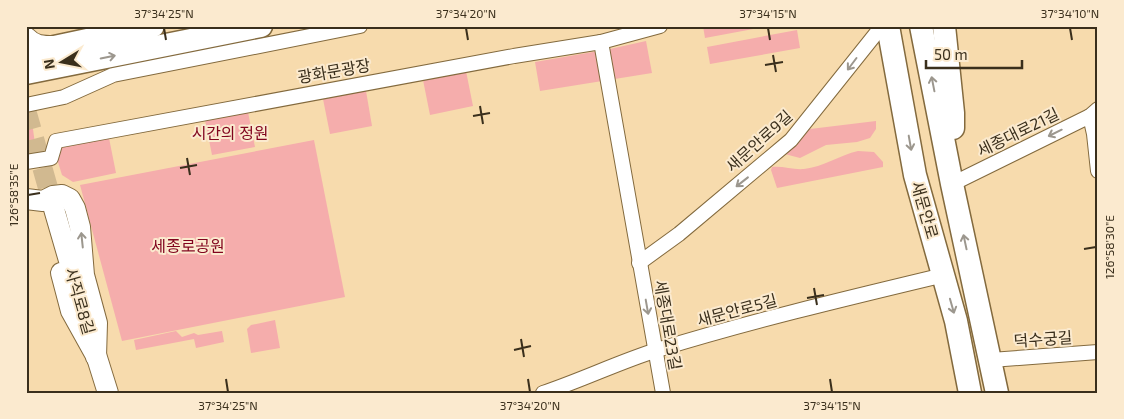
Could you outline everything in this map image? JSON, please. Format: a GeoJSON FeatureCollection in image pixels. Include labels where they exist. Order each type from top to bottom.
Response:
{"type":"FeatureCollection","features":[{"type":"Feature","properties":{"kind":"main road"},"geometry":{"type":"LineString","coordinates":[[26,53],[152,26]]}},
{"type":"Feature","properties":{"kind":"main road"},"geometry":{"type":"LineString","coordinates":[[26,73],[261,26]]}},
{"type":"Feature","properties":{"kind":"main road","name":"새문안로"},"geometry":{"type":"LineString","coordinates":[[888,26],[915,175],[956,321],[970,393]]}},
{"type":"Feature","properties":{"kind":"main road","name":"새문안로"},"geometry":{"type":"LineString","coordinates":[[921,26],[952,184],[997,393]]}},
{"type":"Feature","properties":{"kind":"main road"},"geometry":{"type":"LineString","coordinates":[[944,26],[953,113],[952,184]]}},
{"type":"Feature","properties":{"kind":"street"},"geometry":{"type":"LineString","coordinates":[[26,104],[64,97],[113,76],[360,26]]}},
{"type":"Feature","properties":{"kind":"street","name":"광화문광장"},"geometry":{"type":"LineString","coordinates":[[26,162],[51,158],[56,141],[504,58],[601,42],[660,26]]}},
{"type":"Feature","properties":{"kind":"street","name":"새문안로9길"},"geometry":{"type":"LineString","coordinates":[[639,262],[679,234],[791,140],[882,26]]}},
{"type":"Feature","properties":{"kind":"street"},"geometry":{"type":"LineString","coordinates":[[26,37],[33,43],[41,46],[56,46]]}},
{"type":"Feature","properties":{"kind":"street","name":"세종대로23길"},"geometry":{"type":"LineString","coordinates":[[601,42],[663,393]]}},
{"type":"Feature","properties":{"kind":"street"},"geometry":{"type":"LineString","coordinates":[[1094,112],[1098,171]]}},
{"type":"Feature","properties":{"kind":"street","name":"세종대로21길"},"geometry":{"type":"LineString","coordinates":[[952,184],[1094,112]]}},
{"type":"Feature","properties":{"kind":"street","name":"사직로8길"},"geometry":{"type":"LineString","coordinates":[[41,203],[108,393]]}},
{"type":"Feature","properties":{"kind":"street","name":"새문안로5길"},"geometry":{"type":"LineString","coordinates":[[543,393],[655,351],[809,308],[944,275]]}},
{"type":"Feature","properties":{"kind":"street","name":"덕수궁길"},"geometry":{"type":"LineString","coordinates":[[991,360],[1098,352]]}},
{"type":"Feature","properties":{"kind":"green space"},"geometry":{"type":"Polygon","coordinates":[[[703,26],[769,26],[705,38],[703,26]]]}},
{"type":"Feature","properties":{"kind":"green space"},"geometry":{"type":"Polygon","coordinates":[[[797,30],[800,48],[710,64],[707,47],[797,30]]]}},
{"type":"Feature","properties":{"kind":"green space"},"geometry":{"type":"Polygon","coordinates":[[[646,41],[652,73],[540,91],[535,62],[646,41]]]}},
{"type":"Feature","properties":{"kind":"green space"},"geometry":{"type":"Polygon","coordinates":[[[466,71],[473,106],[430,115],[423,80],[466,71]]]}},
{"type":"Feature","properties":{"kind":"green space"},"geometry":{"type":"Polygon","coordinates":[[[366,91],[372,126],[330,134],[323,99],[366,91]]]}},
{"type":"Feature","properties":{"kind":"green space","name":"시간의 정원"},"geometry":{"type":"Polygon","coordinates":[[[248,112],[255,147],[212,155],[205,120],[248,112]]]}},
{"type":"Feature","properties":{"kind":"green space"},"geometry":{"type":"Polygon","coordinates":[[[876,121],[876,129],[870,138],[857,142],[826,145],[800,158],[777,152],[791,140],[810,129],[876,121]]]}},
{"type":"Feature","properties":{"kind":"green space"},"geometry":{"type":"Polygon","coordinates":[[[26,122],[32,122],[36,151],[26,153],[26,122]]]}},
{"type":"Feature","properties":{"kind":"green space"},"geometry":{"type":"Polygon","coordinates":[[[109,138],[116,173],[73,182],[62,175],[57,159],[59,148],[109,138]]]}},
{"type":"Feature","properties":{"kind":"green space","name":"세종로공원"},"geometry":{"type":"Polygon","coordinates":[[[314,140],[345,297],[122,341],[80,185],[314,140]]]}},
{"type":"Feature","properties":{"kind":"green space"},"geometry":{"type":"Polygon","coordinates":[[[858,151],[874,152],[883,162],[883,167],[777,188],[771,170],[772,167],[811,168],[858,151]]]}},
{"type":"Feature","properties":{"kind":"green space"},"geometry":{"type":"Polygon","coordinates":[[[275,320],[280,348],[251,353],[247,329],[251,325],[275,320]]]}},
{"type":"Feature","properties":{"kind":"green space"},"geometry":{"type":"Polygon","coordinates":[[[176,331],[182,337],[194,333],[198,335],[222,331],[224,342],[196,348],[194,339],[136,350],[134,340],[176,331]]]}},
{"type":"Feature","properties":{"kind":"tunnel"},"geometry":{"type":"LineString","coordinates":[[26,110],[54,209]]}}]}
